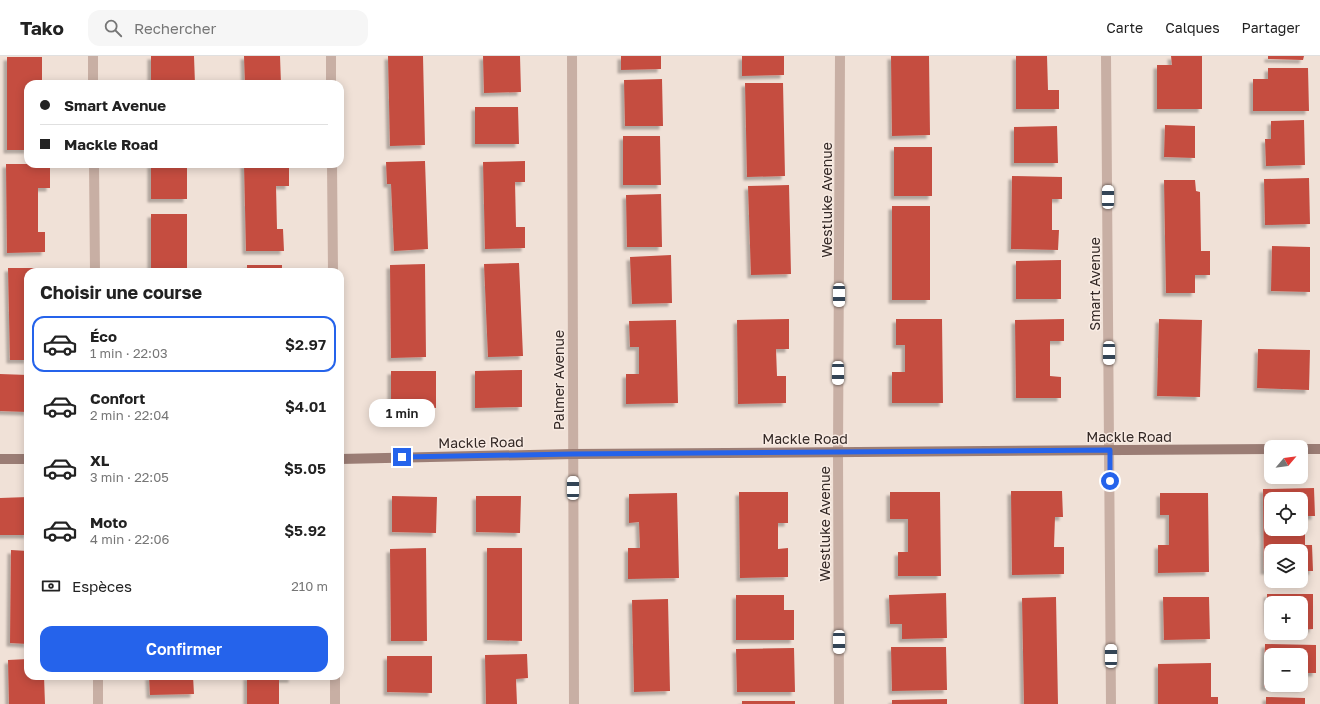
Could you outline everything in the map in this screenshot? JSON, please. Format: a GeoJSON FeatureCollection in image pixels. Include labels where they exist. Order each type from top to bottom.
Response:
{"type":"FeatureCollection","features":[{"type":"Feature","properties":{"kind":"street"},"geometry":{"type":"LineString","coordinates":[[93,56],[93,80]]}},
{"type":"Feature","properties":{"kind":"street"},"geometry":{"type":"LineString","coordinates":[[331,56],[331,80]]}},
{"type":"Feature","properties":{"kind":"street","name":"Palmer Avenue"},"geometry":{"type":"LineString","coordinates":[[572,56],[574,704]]}},
{"type":"Feature","properties":{"kind":"street","name":"Westluke Avenue"},"geometry":{"type":"LineString","coordinates":[[839,704],[838,452],[840,56]]}},
{"type":"Feature","properties":{"kind":"street","name":"Smart Avenue"},"geometry":{"type":"LineString","coordinates":[[1106,56],[1111,704]]}},
{"type":"Feature","properties":{"kind":"street"},"geometry":{"type":"LineString","coordinates":[[94,168],[95,268]]}},
{"type":"Feature","properties":{"kind":"street"},"geometry":{"type":"LineString","coordinates":[[332,168],[333,268]]}},
{"type":"Feature","properties":{"kind":"street","name":"Mackle Road"},"geometry":{"type":"LineString","coordinates":[[344,458],[573,454],[1264,449]]}},
{"type":"Feature","properties":{"kind":"street"},"geometry":{"type":"LineString","coordinates":[[1308,449],[1320,449]]}},
{"type":"Feature","properties":{"kind":"street"},"geometry":{"type":"LineString","coordinates":[[0,459],[24,459]]}},
{"type":"Feature","properties":{"kind":"street"},"geometry":{"type":"LineString","coordinates":[[98,680],[98,704]]}},
{"type":"Feature","properties":{"kind":"street"},"geometry":{"type":"LineString","coordinates":[[334,680],[335,704]]}},
{"type":"Feature","properties":{"kind":"building"},"geometry":{"type":"Polygon","coordinates":[[[151,56],[194,56],[195,80],[151,80],[151,56]]]}},
{"type":"Feature","properties":{"kind":"building"},"geometry":{"type":"Polygon","coordinates":[[[244,56],[280,56],[281,80],[245,80],[244,56]]]}},
{"type":"Feature","properties":{"kind":"building"},"geometry":{"type":"Polygon","coordinates":[[[388,56],[423,56],[425,145],[390,146],[388,56]]]}},
{"type":"Feature","properties":{"kind":"building"},"geometry":{"type":"Polygon","coordinates":[[[483,56],[520,56],[521,92],[484,93],[483,56]]]}},
{"type":"Feature","properties":{"kind":"building"},"geometry":{"type":"Polygon","coordinates":[[[621,56],[661,56],[661,69],[621,70],[621,56]]]}},
{"type":"Feature","properties":{"kind":"building"},"geometry":{"type":"Polygon","coordinates":[[[742,56],[784,56],[784,75],[742,76],[742,56]]]}},
{"type":"Feature","properties":{"kind":"building"},"geometry":{"type":"Polygon","coordinates":[[[891,56],[929,56],[930,135],[892,136],[891,56]]]}},
{"type":"Feature","properties":{"kind":"building"},"geometry":{"type":"Polygon","coordinates":[[[1016,56],[1047,56],[1048,90],[1059,90],[1059,109],[1016,109],[1016,56]]]}},
{"type":"Feature","properties":{"kind":"building"},"geometry":{"type":"Polygon","coordinates":[[[1171,56],[1202,56],[1202,109],[1157,109],[1157,65],[1172,65],[1171,56]]]}},
{"type":"Feature","properties":{"kind":"building"},"geometry":{"type":"Polygon","coordinates":[[[1268,56],[1304,56],[1303,60],[1268,59],[1268,56]]]}},
{"type":"Feature","properties":{"kind":"building"},"geometry":{"type":"Polygon","coordinates":[[[7,57],[42,57],[42,80],[24,80],[24,150],[7,150],[7,57]]]}},
{"type":"Feature","properties":{"kind":"building"},"geometry":{"type":"Polygon","coordinates":[[[1268,68],[1308,68],[1309,111],[1253,111],[1253,79],[1268,79],[1268,68]]]}},
{"type":"Feature","properties":{"kind":"building"},"geometry":{"type":"Polygon","coordinates":[[[662,79],[663,126],[625,126],[624,80],[662,79]]]}},
{"type":"Feature","properties":{"kind":"building"},"geometry":{"type":"Polygon","coordinates":[[[745,83],[783,83],[785,176],[747,177],[745,83]]]}},
{"type":"Feature","properties":{"kind":"building"},"geometry":{"type":"Polygon","coordinates":[[[475,107],[518,107],[519,144],[475,144],[475,107]]]}},
{"type":"Feature","properties":{"kind":"building"},"geometry":{"type":"Polygon","coordinates":[[[1304,120],[1305,165],[1266,166],[1265,139],[1271,139],[1271,121],[1304,120]]]}},
{"type":"Feature","properties":{"kind":"building"},"geometry":{"type":"Polygon","coordinates":[[[1165,125],[1195,126],[1195,158],[1164,157],[1165,125]]]}},
{"type":"Feature","properties":{"kind":"building"},"geometry":{"type":"Polygon","coordinates":[[[1057,126],[1058,163],[1014,163],[1014,127],[1057,126]]]}},
{"type":"Feature","properties":{"kind":"building"},"geometry":{"type":"Polygon","coordinates":[[[623,136],[660,136],[661,185],[623,185],[623,136]]]}},
{"type":"Feature","properties":{"kind":"building"},"geometry":{"type":"Polygon","coordinates":[[[894,147],[932,147],[932,196],[894,196],[894,147]]]}},
{"type":"Feature","properties":{"kind":"building"},"geometry":{"type":"Polygon","coordinates":[[[425,161],[428,249],[394,251],[391,184],[387,184],[386,162],[425,161]]]}},
{"type":"Feature","properties":{"kind":"building"},"geometry":{"type":"Polygon","coordinates":[[[525,161],[525,182],[515,182],[516,227],[525,227],[525,248],[485,249],[483,162],[525,161]]]}},
{"type":"Feature","properties":{"kind":"building"},"geometry":{"type":"Polygon","coordinates":[[[6,164],[24,164],[24,168],[50,168],[50,188],[38,188],[38,232],[45,232],[45,252],[7,253],[6,164]]]}},
{"type":"Feature","properties":{"kind":"building"},"geometry":{"type":"Polygon","coordinates":[[[151,168],[187,168],[187,199],[151,199],[151,168]]]}},
{"type":"Feature","properties":{"kind":"building"},"geometry":{"type":"Polygon","coordinates":[[[244,168],[289,168],[289,186],[276,186],[277,229],[283,229],[284,251],[246,251],[244,168]]]}},
{"type":"Feature","properties":{"kind":"building"},"geometry":{"type":"Polygon","coordinates":[[[1012,176],[1062,177],[1062,199],[1052,199],[1052,230],[1059,230],[1058,250],[1011,249],[1012,176]]]}},
{"type":"Feature","properties":{"kind":"building"},"geometry":{"type":"Polygon","coordinates":[[[1309,178],[1310,224],[1265,225],[1264,179],[1309,178]]]}},
{"type":"Feature","properties":{"kind":"building"},"geometry":{"type":"Polygon","coordinates":[[[1164,180],[1195,180],[1196,191],[1200,192],[1201,251],[1210,251],[1210,275],[1195,275],[1195,293],[1166,293],[1164,180]]]}},
{"type":"Feature","properties":{"kind":"building"},"geometry":{"type":"Polygon","coordinates":[[[789,185],[791,274],[751,275],[748,186],[789,185]]]}},
{"type":"Feature","properties":{"kind":"building"},"geometry":{"type":"Polygon","coordinates":[[[661,194],[662,247],[627,247],[626,195],[661,194]]]}},
{"type":"Feature","properties":{"kind":"building"},"geometry":{"type":"Polygon","coordinates":[[[892,206],[930,206],[930,300],[892,300],[892,206]]]}},
{"type":"Feature","properties":{"kind":"building"},"geometry":{"type":"Polygon","coordinates":[[[151,214],[187,214],[187,268],[151,268],[151,214]]]}},
{"type":"Feature","properties":{"kind":"building"},"geometry":{"type":"Polygon","coordinates":[[[1272,246],[1310,247],[1310,292],[1271,291],[1272,246]]]}},
{"type":"Feature","properties":{"kind":"building"},"geometry":{"type":"Polygon","coordinates":[[[671,255],[672,303],[632,304],[630,257],[671,255]]]}},
{"type":"Feature","properties":{"kind":"building"},"geometry":{"type":"Polygon","coordinates":[[[1061,260],[1061,299],[1016,299],[1016,261],[1061,260]]]}},
{"type":"Feature","properties":{"kind":"building"},"geometry":{"type":"Polygon","coordinates":[[[519,263],[523,356],[488,357],[484,264],[519,263]]]}},
{"type":"Feature","properties":{"kind":"building"},"geometry":{"type":"Polygon","coordinates":[[[425,264],[426,357],[391,358],[390,265],[425,264]]]}},
{"type":"Feature","properties":{"kind":"building"},"geometry":{"type":"Polygon","coordinates":[[[247,265],[282,265],[282,268],[247,268],[247,265]]]}},
{"type":"Feature","properties":{"kind":"building"},"geometry":{"type":"Polygon","coordinates":[[[8,268],[24,268],[24,360],[10,360],[8,268]]]}},
{"type":"Feature","properties":{"kind":"building"},"geometry":{"type":"Polygon","coordinates":[[[789,319],[789,349],[776,349],[777,376],[786,376],[786,403],[738,404],[737,320],[789,319]]]}},
{"type":"Feature","properties":{"kind":"building"},"geometry":{"type":"Polygon","coordinates":[[[896,319],[942,319],[943,403],[892,403],[892,372],[905,372],[905,345],[896,345],[896,319]]]}},
{"type":"Feature","properties":{"kind":"building"},"geometry":{"type":"Polygon","coordinates":[[[1064,319],[1064,341],[1050,341],[1050,376],[1061,377],[1061,398],[1016,398],[1015,320],[1064,319]]]}},
{"type":"Feature","properties":{"kind":"building"},"geometry":{"type":"Polygon","coordinates":[[[1159,319],[1202,320],[1200,397],[1157,396],[1159,319]]]}},
{"type":"Feature","properties":{"kind":"building"},"geometry":{"type":"Polygon","coordinates":[[[676,320],[678,403],[626,404],[626,374],[639,374],[639,347],[630,347],[629,321],[676,320]]]}},
{"type":"Feature","properties":{"kind":"building"},"geometry":{"type":"Polygon","coordinates":[[[1258,349],[1310,350],[1309,390],[1257,388],[1258,349]]]}},
{"type":"Feature","properties":{"kind":"building"},"geometry":{"type":"Polygon","coordinates":[[[522,370],[522,407],[475,408],[475,371],[522,370]]]}},
{"type":"Feature","properties":{"kind":"building"},"geometry":{"type":"Polygon","coordinates":[[[391,371],[436,371],[436,408],[391,408],[391,371]]]}},
{"type":"Feature","properties":{"kind":"building"},"geometry":{"type":"Polygon","coordinates":[[[0,374],[24,375],[24,412],[0,411],[0,374]]]}},
{"type":"Feature","properties":{"kind":"building"},"geometry":{"type":"Polygon","coordinates":[[[1314,488],[1315,516],[1308,516],[1308,492],[1264,492],[1264,536],[1305,536],[1305,544],[1264,544],[1264,571],[1263,489],[1314,488]]]}},
{"type":"Feature","properties":{"kind":"building"},"geometry":{"type":"Polygon","coordinates":[[[1011,491],[1062,491],[1063,517],[1055,517],[1054,547],[1064,547],[1064,574],[1012,575],[1011,491]]]}},
{"type":"Feature","properties":{"kind":"building"},"geometry":{"type":"Polygon","coordinates":[[[739,492],[788,492],[788,523],[778,523],[778,549],[788,548],[788,577],[740,578],[739,492]]]}},
{"type":"Feature","properties":{"kind":"building"},"geometry":{"type":"Polygon","coordinates":[[[890,492],[940,492],[941,576],[898,576],[898,552],[908,552],[908,519],[890,519],[890,492]]]}},
{"type":"Feature","properties":{"kind":"building"},"geometry":{"type":"Polygon","coordinates":[[[677,493],[679,578],[628,579],[628,548],[640,548],[639,522],[629,523],[629,494],[677,493]]]}},
{"type":"Feature","properties":{"kind":"building"},"geometry":{"type":"Polygon","coordinates":[[[1160,493],[1208,493],[1209,572],[1158,573],[1158,545],[1169,545],[1169,515],[1160,515],[1160,493]]]}},
{"type":"Feature","properties":{"kind":"building"},"geometry":{"type":"Polygon","coordinates":[[[392,496],[437,497],[436,533],[392,532],[392,496]]]}},
{"type":"Feature","properties":{"kind":"building"},"geometry":{"type":"Polygon","coordinates":[[[476,496],[521,496],[520,533],[476,532],[476,496]]]}},
{"type":"Feature","properties":{"kind":"building"},"geometry":{"type":"Polygon","coordinates":[[[24,497],[24,535],[0,535],[0,498],[24,497]]]}},
{"type":"Feature","properties":{"kind":"building"},"geometry":{"type":"Polygon","coordinates":[[[1308,545],[1312,545],[1313,571],[1308,571],[1308,545]]]}},
{"type":"Feature","properties":{"kind":"building"},"geometry":{"type":"Polygon","coordinates":[[[426,548],[427,641],[391,641],[390,549],[426,548]]]}},
{"type":"Feature","properties":{"kind":"building"},"geometry":{"type":"Polygon","coordinates":[[[487,548],[522,548],[522,641],[487,640],[487,548]]]}},
{"type":"Feature","properties":{"kind":"building"},"geometry":{"type":"Polygon","coordinates":[[[11,550],[24,551],[24,644],[10,643],[11,550]]]}},
{"type":"Feature","properties":{"kind":"building"},"geometry":{"type":"Polygon","coordinates":[[[946,593],[947,638],[902,639],[902,624],[890,624],[889,595],[946,593]]]}},
{"type":"Feature","properties":{"kind":"building"},"geometry":{"type":"Polygon","coordinates":[[[1267,594],[1313,594],[1313,629],[1308,629],[1308,596],[1267,596],[1267,594]]]}},
{"type":"Feature","properties":{"kind":"building"},"geometry":{"type":"Polygon","coordinates":[[[736,595],[784,595],[784,610],[794,610],[794,640],[736,640],[736,595]]]}},
{"type":"Feature","properties":{"kind":"building"},"geometry":{"type":"Polygon","coordinates":[[[1056,597],[1058,704],[1024,704],[1022,598],[1056,597]]]}},
{"type":"Feature","properties":{"kind":"building"},"geometry":{"type":"Polygon","coordinates":[[[1163,597],[1209,597],[1210,639],[1164,640],[1163,597]]]}},
{"type":"Feature","properties":{"kind":"building"},"geometry":{"type":"Polygon","coordinates":[[[668,599],[670,691],[634,692],[632,600],[668,599]]]}},
{"type":"Feature","properties":{"kind":"building"},"geometry":{"type":"Polygon","coordinates":[[[1265,644],[1316,645],[1316,673],[1308,673],[1308,648],[1265,648],[1265,644]]]}},
{"type":"Feature","properties":{"kind":"building"},"geometry":{"type":"Polygon","coordinates":[[[891,647],[946,647],[947,690],[892,691],[891,647]]]}},
{"type":"Feature","properties":{"kind":"building"},"geometry":{"type":"Polygon","coordinates":[[[794,648],[795,692],[737,692],[736,649],[794,648]]]}},
{"type":"Feature","properties":{"kind":"building"},"geometry":{"type":"Polygon","coordinates":[[[527,654],[528,678],[516,679],[517,704],[486,704],[485,655],[527,654]]]}},
{"type":"Feature","properties":{"kind":"building"},"geometry":{"type":"Polygon","coordinates":[[[387,656],[432,656],[432,693],[387,692],[387,656]]]}},
{"type":"Feature","properties":{"kind":"building"},"geometry":{"type":"Polygon","coordinates":[[[24,659],[24,680],[44,680],[45,704],[9,704],[8,660],[24,659]]]}},
{"type":"Feature","properties":{"kind":"building"},"geometry":{"type":"Polygon","coordinates":[[[1211,663],[1211,697],[1218,697],[1218,704],[1158,704],[1158,664],[1211,663]]]}},
{"type":"Feature","properties":{"kind":"building"},"geometry":{"type":"Polygon","coordinates":[[[149,680],[193,680],[194,694],[150,695],[149,680]]]}},
{"type":"Feature","properties":{"kind":"building"},"geometry":{"type":"Polygon","coordinates":[[[247,680],[279,680],[279,704],[247,704],[247,680]]]}},
{"type":"Feature","properties":{"kind":"building"},"geometry":{"type":"Polygon","coordinates":[[[1266,697],[1305,698],[1305,704],[1266,704],[1266,697]]]}},
{"type":"Feature","properties":{"kind":"building"},"geometry":{"type":"Polygon","coordinates":[[[947,699],[947,704],[892,704],[892,700],[947,699]]]}},
{"type":"Feature","properties":{"kind":"building"},"geometry":{"type":"Polygon","coordinates":[[[742,701],[795,701],[795,704],[742,704],[742,701]]]}},
{"type":"Feature","properties":{"kind":"route"},"geometry":{"type":"LineString","coordinates":[[402,457],[573,454],[1110,450],[1110,481]]}}]}
